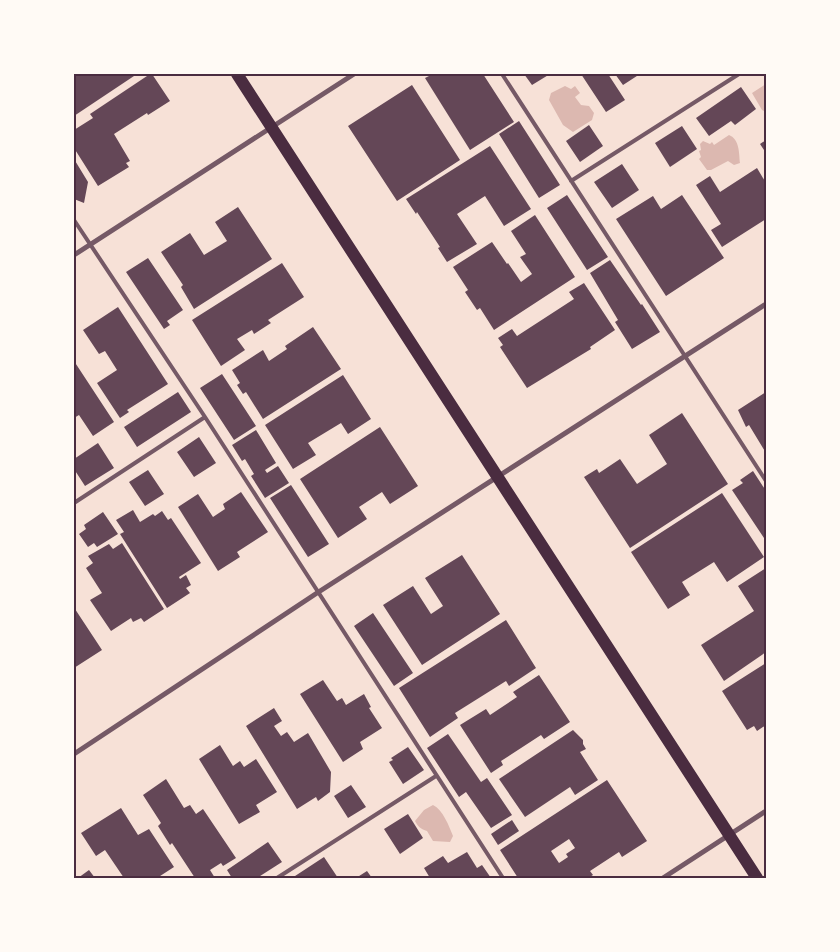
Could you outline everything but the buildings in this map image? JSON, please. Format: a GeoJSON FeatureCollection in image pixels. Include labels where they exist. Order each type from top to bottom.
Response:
{"type":"FeatureCollection","features":[{"type":"Feature","properties":{"kind":"main road"},"geometry":{"type":"LineString","coordinates":[[237,74],[757,878]]}},
{"type":"Feature","properties":{"kind":"street"},"geometry":{"type":"LineString","coordinates":[[74,255],[354,74]]}},
{"type":"Feature","properties":{"kind":"street"},"geometry":{"type":"LineString","coordinates":[[74,754],[317,593],[766,304]]}},
{"type":"Feature","properties":{"kind":"street"},"geometry":{"type":"LineString","coordinates":[[663,878],[766,811]]}},
{"type":"Feature","properties":{"kind":"lane"},"geometry":{"type":"LineString","coordinates":[[502,74],[766,481]]}},
{"type":"Feature","properties":{"kind":"lane"},"geometry":{"type":"LineString","coordinates":[[571,180],[739,74]]}},
{"type":"Feature","properties":{"kind":"lane"},"geometry":{"type":"LineString","coordinates":[[74,220],[503,878]]}},
{"type":"Feature","properties":{"kind":"lane"},"geometry":{"type":"LineString","coordinates":[[74,502],[204,418]]}},
{"type":"Feature","properties":{"kind":"lane"},"geometry":{"type":"LineString","coordinates":[[278,878],[436,776]]}},
{"type":"Feature","properties":{"kind":"shaded area"},"geometry":{"type":"Polygon","coordinates":[[[766,84],[766,112],[762,110],[752,93],[766,84]]]}},
{"type":"Feature","properties":{"kind":"shaded area"},"geometry":{"type":"Polygon","coordinates":[[[565,86],[571,89],[575,86],[580,93],[575,97],[581,105],[589,106],[594,113],[592,120],[573,132],[563,125],[549,100],[551,93],[565,86]]]}},
{"type":"Feature","properties":{"kind":"shaded area"},"geometry":{"type":"Polygon","coordinates":[[[729,135],[733,137],[737,144],[740,163],[734,165],[728,161],[711,170],[707,170],[699,159],[701,157],[699,151],[701,150],[700,144],[703,141],[710,144],[712,142],[714,145],[729,135]]]}},
{"type":"Feature","properties":{"kind":"shaded area"},"geometry":{"type":"Polygon","coordinates":[[[433,805],[443,814],[448,823],[453,836],[450,842],[433,841],[427,831],[420,828],[415,821],[424,810],[433,805]]]}}]}
